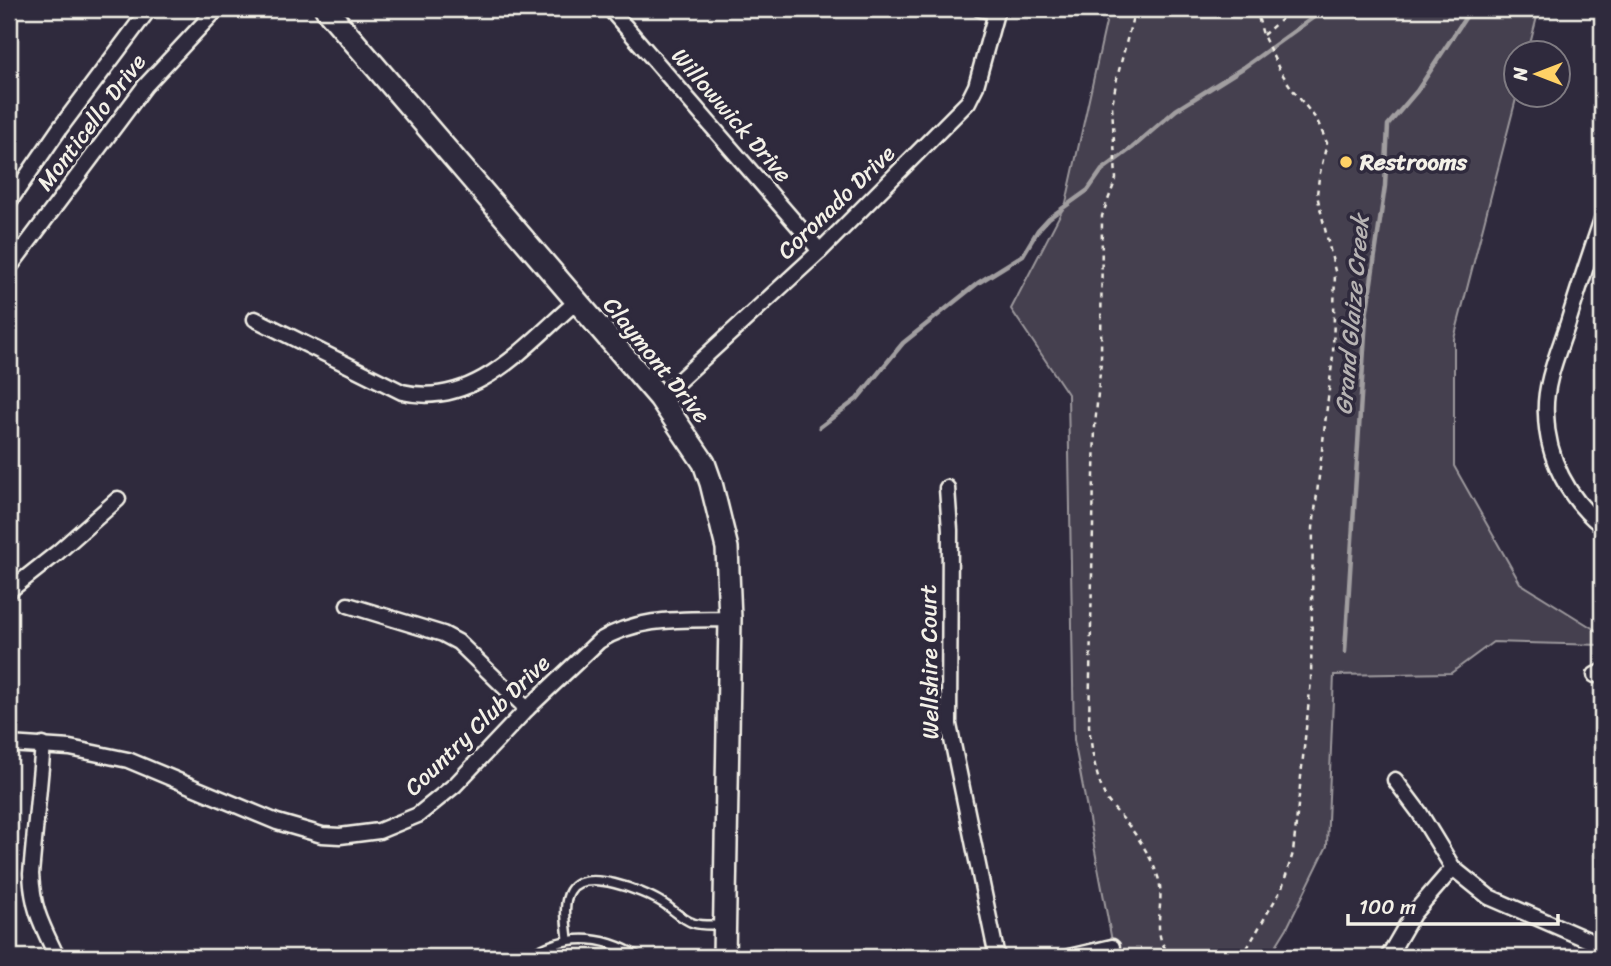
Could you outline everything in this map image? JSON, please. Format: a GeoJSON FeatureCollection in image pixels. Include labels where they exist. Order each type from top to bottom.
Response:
{"type":"FeatureCollection","features":[{"type":"Feature","properties":{"kind":"street","name":"Monticello Drive"},"geometry":{"type":"LineString","coordinates":[[9,202],[60,128],[149,9]]}},
{"type":"Feature","properties":{"kind":"street","name":"Monticello Drive"},"geometry":{"type":"LineString","coordinates":[[9,268],[145,86],[217,9]]}},
{"type":"Feature","properties":{"kind":"street","name":"Claymont Drive"},"geometry":{"type":"LineString","coordinates":[[326,9],[660,398],[704,463],[727,548],[730,619],[724,957]]}},
{"type":"Feature","properties":{"kind":"street","name":"Willowwick Drive"},"geometry":{"type":"LineString","coordinates":[[610,9],[820,251]]}},
{"type":"Feature","properties":{"kind":"street"},"geometry":{"type":"LineString","coordinates":[[980,9],[996,10]]}},
{"type":"Feature","properties":{"kind":"street","name":"Coronado Drive"},"geometry":{"type":"LineString","coordinates":[[660,398],[820,251],[968,102],[976,86],[996,10]]}},
{"type":"Feature","properties":{"kind":"street"},"geometry":{"type":"LineString","coordinates":[[1602,219],[1557,355],[1545,413],[1554,459],[1564,483],[1580,506],[1602,526]]}},
{"type":"Feature","properties":{"kind":"street"},"geometry":{"type":"LineString","coordinates":[[255,319],[402,392],[419,396],[438,395],[457,391],[488,377],[577,301]]}},
{"type":"Feature","properties":{"kind":"street","name":"Wellshire Court"},"geometry":{"type":"LineString","coordinates":[[947,488],[950,530],[949,725],[997,957]]}},
{"type":"Feature","properties":{"kind":"street"},"geometry":{"type":"LineString","coordinates":[[9,591],[118,499]]}},
{"type":"Feature","properties":{"kind":"street"},"geometry":{"type":"LineString","coordinates":[[348,606],[443,634],[458,642],[527,709]]}},
{"type":"Feature","properties":{"kind":"street","name":"Country Club Drive"},"geometry":{"type":"LineString","coordinates":[[9,744],[43,745],[96,752],[128,760],[277,822],[322,835],[340,836],[379,831],[418,814],[455,785],[527,709],[599,641],[612,633],[651,621],[730,619]]}},
{"type":"Feature","properties":{"kind":"street"},"geometry":{"type":"LineString","coordinates":[[43,745],[31,874],[32,893],[35,911],[57,957]]}},
{"type":"Feature","properties":{"kind":"street"},"geometry":{"type":"LineString","coordinates":[[1395,780],[1453,868],[1489,897],[1596,949]]}},
{"type":"Feature","properties":{"kind":"street"},"geometry":{"type":"LineString","coordinates":[[1388,957],[1413,914],[1453,868]]}},
{"type":"Feature","properties":{"kind":"street"},"geometry":{"type":"LineString","coordinates":[[1069,957],[1112,947]]}},
{"type":"Feature","properties":{"kind":"lane"},"geometry":{"type":"LineString","coordinates":[[568,940],[566,902],[570,889],[579,883],[595,880],[625,886],[651,896],[694,924],[725,925]]}},
{"type":"Feature","properties":{"kind":"lane"},"geometry":{"type":"LineString","coordinates":[[528,957],[560,941],[580,938],[606,941],[639,957]]}},
{"type":"Feature","properties":{"kind":"path"},"geometry":{"type":"LineString","coordinates":[[1135,9],[1113,97],[1111,117],[1116,179],[1102,216],[1101,361],[1095,425],[1089,726],[1097,775],[1108,801],[1137,836],[1157,873],[1161,886],[1158,928],[1161,943],[1175,957]]}},
{"type":"Feature","properties":{"kind":"path"},"geometry":{"type":"LineString","coordinates":[[1242,957],[1282,888],[1293,853],[1311,681],[1313,528],[1328,406],[1335,271],[1317,195],[1318,177],[1327,144],[1317,120],[1292,89],[1274,58],[1263,36],[1256,9]]}},
{"type":"Feature","properties":{"kind":"path"},"geometry":{"type":"LineString","coordinates":[[1263,36],[1293,9]]}},
{"type":"Feature","properties":{"kind":"shaded area"},"geometry":{"type":"Polygon","coordinates":[[[1109,9],[1539,9],[1532,38],[1502,38],[1502,108],[1514,108],[1454,339],[1454,466],[1520,583],[1602,634],[1602,645],[1493,642],[1451,673],[1334,675],[1327,846],[1287,928],[1269,957],[1115,957],[1074,740],[1068,394],[1011,309],[1066,203],[1109,9]]]}},
{"type":"Feature","properties":{"kind":"waterway"},"geometry":{"type":"LineString","coordinates":[[820,427],[857,399],[903,343],[978,283],[1023,255],[1038,230],[1049,218],[1088,190],[1102,170],[1176,110],[1243,68],[1325,9]]}},
{"type":"Feature","properties":{"kind":"waterway","name":"Grand Glaize Creek"},"geometry":{"type":"LineString","coordinates":[[1345,652],[1366,317],[1385,186],[1388,125],[1417,91],[1471,9]]}},
{"type":"Feature","properties":{"kind":"place","name":"Restrooms"},"geometry":{"type":"Point","coordinates":[1346,162]}}]}
